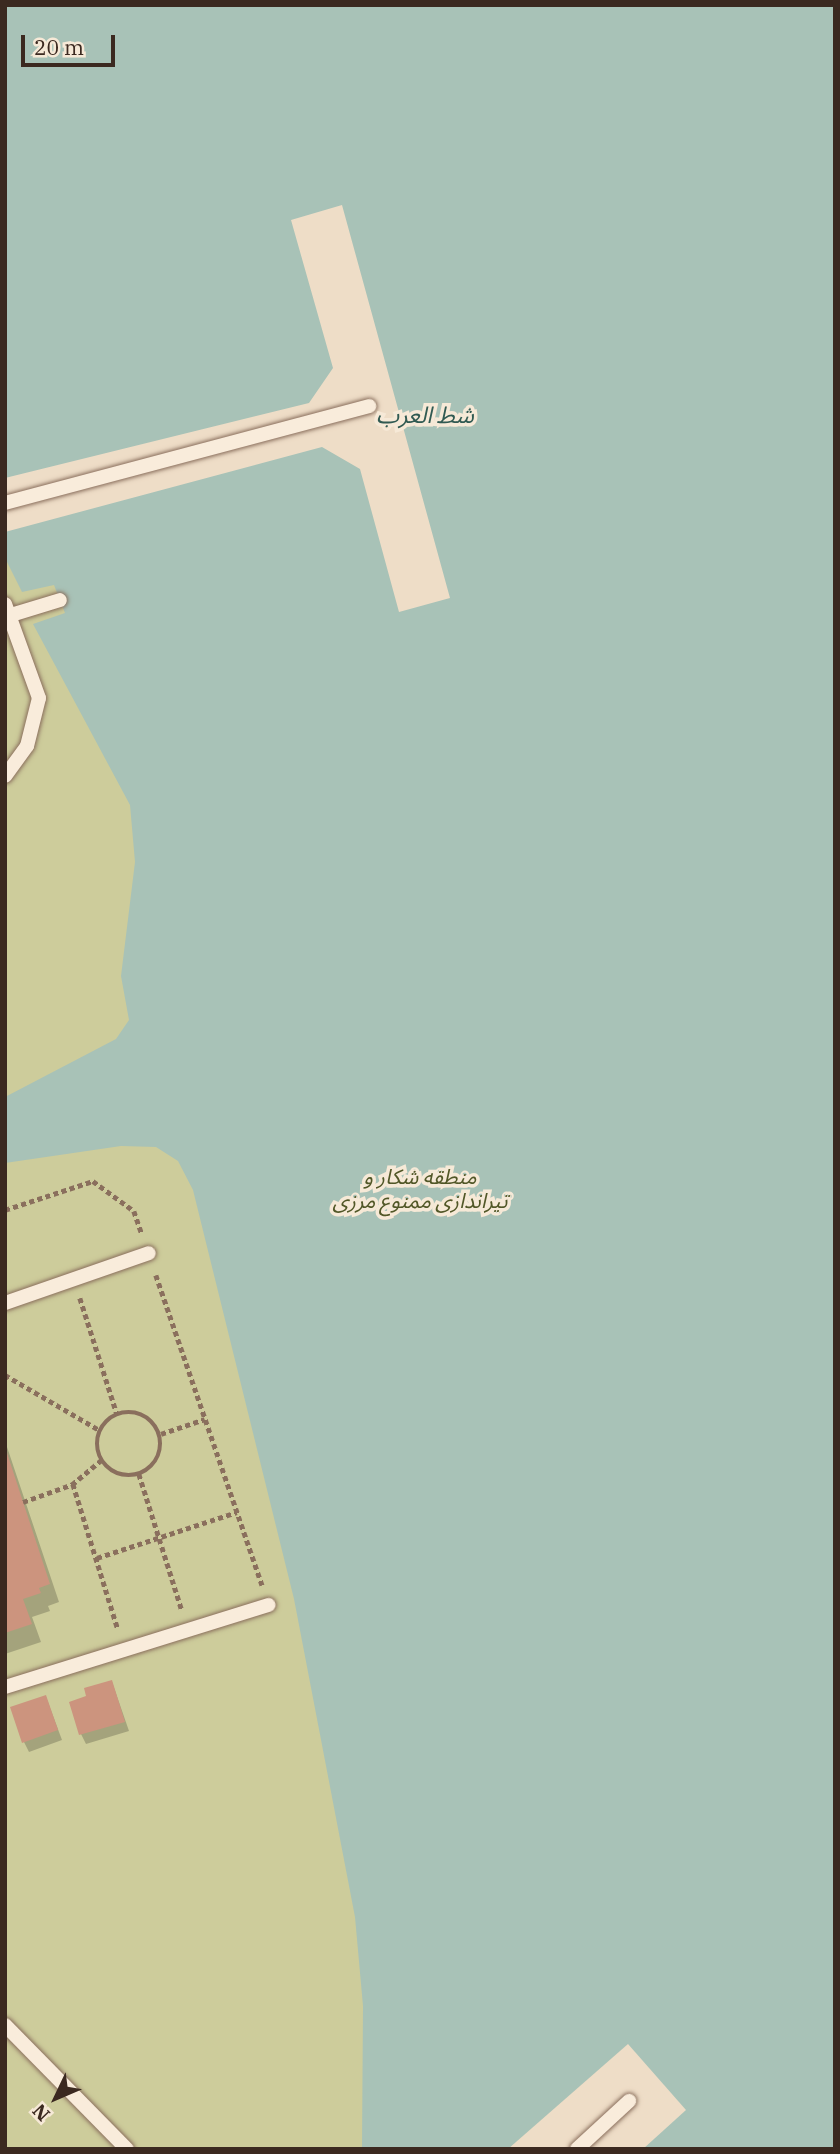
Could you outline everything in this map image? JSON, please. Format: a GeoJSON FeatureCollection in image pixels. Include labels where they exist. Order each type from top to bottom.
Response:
{"type":"FeatureCollection","features":[{"type":"Feature","properties":{"kind":"lane"},"geometry":{"type":"LineString","coordinates":[[5,503],[369,406]]}},
{"type":"Feature","properties":{"kind":"lane"},"geometry":{"type":"LineString","coordinates":[[5,776],[27,746],[39,698],[8,609],[60,600]]}},
{"type":"Feature","properties":{"kind":"lane"},"geometry":{"type":"LineString","coordinates":[[5,1303],[149,1253]]}},
{"type":"Feature","properties":{"kind":"lane"},"geometry":{"type":"LineString","coordinates":[[5,1687],[269,1605]]}},
{"type":"Feature","properties":{"kind":"lane"},"geometry":{"type":"LineString","coordinates":[[5,2025],[127,2149]]}},
{"type":"Feature","properties":{"kind":"lane"},"geometry":{"type":"LineString","coordinates":[[577,2149],[629,2101]]}},
{"type":"Feature","properties":{"kind":"path"},"geometry":{"type":"LineString","coordinates":[[5,1210],[93,1181],[134,1211],[269,1605]]}},
{"type":"Feature","properties":{"kind":"path"},"geometry":{"type":"LineString","coordinates":[[74,1279],[117,1414]]}},
{"type":"Feature","properties":{"kind":"path"},"geometry":{"type":"LineString","coordinates":[[5,1375],[99,1430]]}},
{"type":"Feature","properties":{"kind":"path"},"geometry":{"type":"LineString","coordinates":[[139,1412],[152,1420],[161,1434],[155,1464],[139,1474],[112,1472],[102,1460],[97,1446],[99,1430],[117,1414],[139,1412]]}},
{"type":"Feature","properties":{"kind":"path"},"geometry":{"type":"LineString","coordinates":[[161,1434],[205,1419]]}},
{"type":"Feature","properties":{"kind":"path"},"geometry":{"type":"LineString","coordinates":[[23,1502],[73,1484],[102,1460]]}},
{"type":"Feature","properties":{"kind":"path"},"geometry":{"type":"LineString","coordinates":[[139,1474],[189,1630]]}},
{"type":"Feature","properties":{"kind":"path"},"geometry":{"type":"LineString","coordinates":[[73,1484],[125,1650]]}},
{"type":"Feature","properties":{"kind":"path"},"geometry":{"type":"LineString","coordinates":[[97,1559],[237,1513]]}},
{"type":"Feature","properties":{"kind":"green space","name":"شط العرب"},"geometry":{"type":"Polygon","coordinates":[[[5,5],[835,227],[835,2149],[5,2149],[5,5]]]}},
{"type":"Feature","properties":{"kind":"water","name":"شط العرب"},"geometry":{"type":"Polygon","coordinates":[[[5,5],[835,5],[835,2149],[362,2149],[363,2006],[355,1917],[294,1599],[193,1190],[178,1161],[156,1147],[121,1146],[5,1163],[5,1097],[116,1039],[129,1020],[121,976],[135,862],[130,805],[33,624],[65,613],[54,585],[22,592],[5,558],[5,5]]]}},
{"type":"Feature","properties":{"kind":"pier"},"geometry":{"type":"Polygon","coordinates":[[[342,205],[450,598],[399,612],[360,469],[322,447],[5,532],[5,478],[309,403],[333,368],[291,220],[342,205]]]}},
{"type":"Feature","properties":{"kind":"pier"},"geometry":{"type":"Polygon","coordinates":[[[628,2044],[686,2110],[643,2149],[508,2149],[628,2044]]]}},
{"type":"Feature","properties":{"kind":"building"},"geometry":{"type":"Polygon","coordinates":[[[6,1450],[50,1584],[39,1588],[41,1593],[23,1599],[32,1624],[5,1633],[6,1450]]]}},
{"type":"Feature","properties":{"kind":"building"},"geometry":{"type":"Polygon","coordinates":[[[112,1680],[125,1722],[79,1735],[69,1702],[86,1696],[84,1688],[112,1680]]]}},
{"type":"Feature","properties":{"kind":"building"},"geometry":{"type":"Polygon","coordinates":[[[46,1695],[58,1730],[22,1743],[10,1707],[46,1695]]]}},
{"type":"Feature","properties":{"kind":"park label","name":"منطقه شکار و تیراندازی ممنوع مرزی"},"geometry":{"type":"Point","coordinates":[420,1188]}}]}
